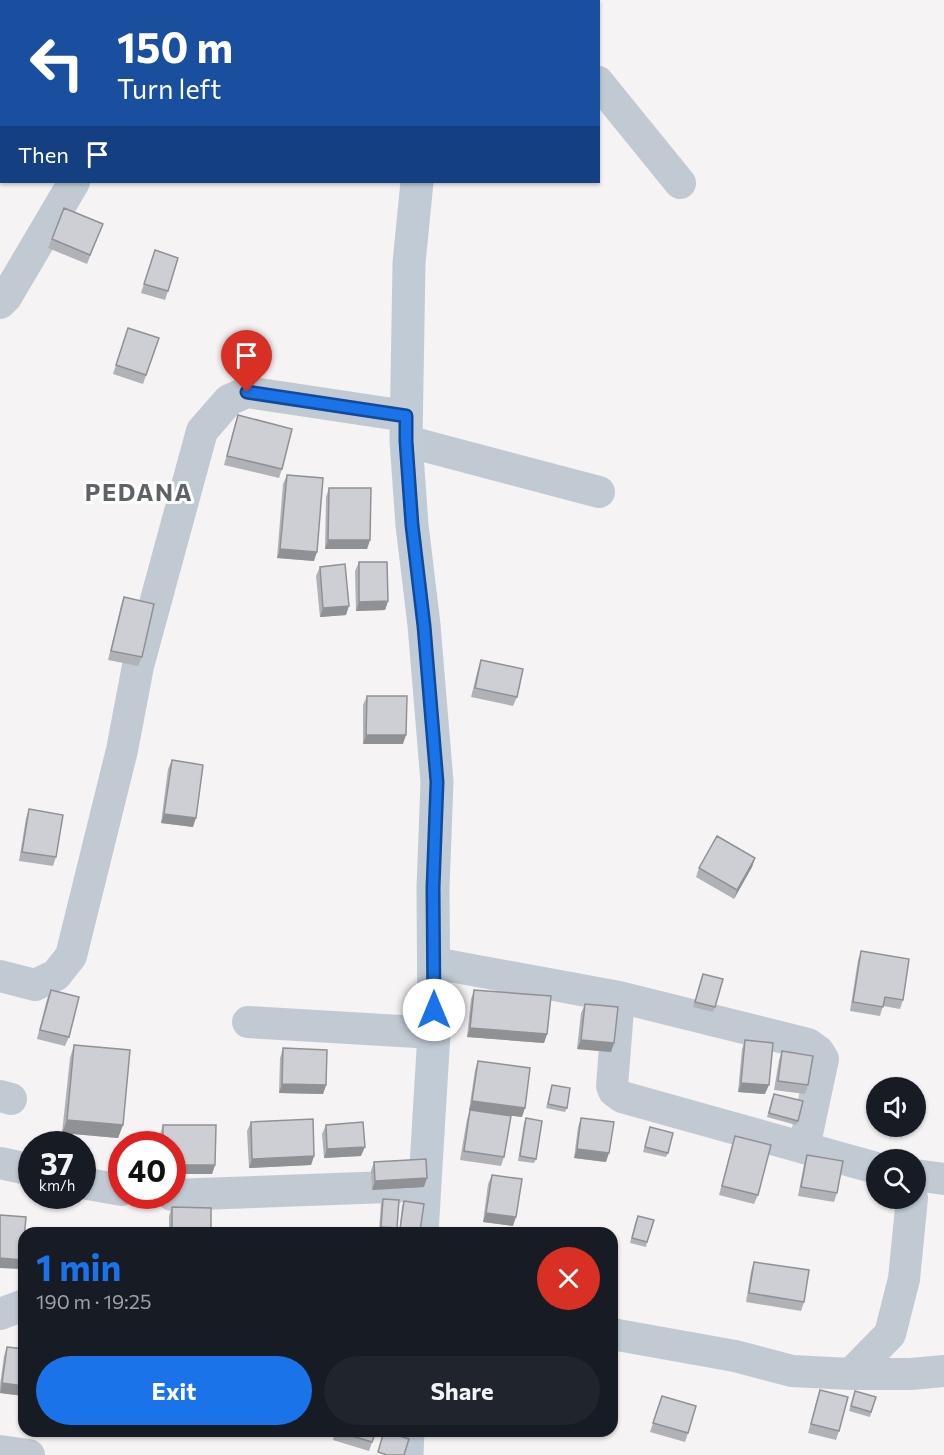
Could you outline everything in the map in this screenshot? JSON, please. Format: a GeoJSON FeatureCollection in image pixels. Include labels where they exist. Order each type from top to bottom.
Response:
{"type":"FeatureCollection","features":[{"type":"Feature","properties":{"kind":"street"},"geometry":{"type":"LineString","coordinates":[[600,84],[680,183]]}},
{"type":"Feature","properties":{"kind":"street"},"geometry":{"type":"LineString","coordinates":[[0,303],[6,297],[73,183]]}},
{"type":"Feature","properties":{"kind":"street"},"geometry":{"type":"LineString","coordinates":[[417,183],[409,263],[406,429],[412,525],[424,626],[437,782],[433,888],[434,1033],[422,1227]]}},
{"type":"Feature","properties":{"kind":"street"},"geometry":{"type":"LineString","coordinates":[[0,976],[35,985],[56,975],[70,956],[122,750],[138,666],[202,431],[229,400],[247,392],[406,429],[598,492]]}},
{"type":"Feature","properties":{"kind":"street"},"geometry":{"type":"LineString","coordinates":[[434,963],[619,997],[808,1044],[818,1051],[823,1059],[804,1148]]}},
{"type":"Feature","properties":{"kind":"street"},"geometry":{"type":"LineString","coordinates":[[619,997],[612,1086],[614,1091],[622,1097],[866,1165]]}},
{"type":"Feature","properties":{"kind":"street"},"geometry":{"type":"LineString","coordinates":[[248,1022],[434,1033]]}},
{"type":"Feature","properties":{"kind":"street"},"geometry":{"type":"LineString","coordinates":[[0,1163],[18,1167]]}},
{"type":"Feature","properties":{"kind":"street"},"geometry":{"type":"LineString","coordinates":[[926,1177],[944,1179]]}},
{"type":"Feature","properties":{"kind":"street"},"geometry":{"type":"LineString","coordinates":[[186,1194],[425,1185]]}},
{"type":"Feature","properties":{"kind":"street"},"geometry":{"type":"LineString","coordinates":[[850,1374],[890,1334],[904,1279],[911,1209]]}},
{"type":"Feature","properties":{"kind":"street"},"geometry":{"type":"LineString","coordinates":[[0,1314],[18,1307]]}},
{"type":"Feature","properties":{"kind":"street"},"geometry":{"type":"LineString","coordinates":[[618,1335],[735,1356],[792,1371],[850,1374],[911,1374],[944,1371]]}},
{"type":"Feature","properties":{"kind":"street"},"geometry":{"type":"LineString","coordinates":[[407,1455],[408,1437]]}},
{"type":"Feature","properties":{"kind":"street"},"geometry":{"type":"LineString","coordinates":[[0,1451],[29,1455]]}},
{"type":"Feature","properties":{"kind":"building"},"geometry":{"type":"Polygon","coordinates":[[[64,208],[103,224],[90,255],[52,239],[64,208]]]}},
{"type":"Feature","properties":{"kind":"building"},"geometry":{"type":"Polygon","coordinates":[[[155,250],[178,258],[168,291],[144,284],[155,250]]]}},
{"type":"Feature","properties":{"kind":"building"},"geometry":{"type":"Polygon","coordinates":[[[128,328],[159,338],[146,375],[116,365],[128,328]]]}},
{"type":"Feature","properties":{"kind":"building"},"geometry":{"type":"Polygon","coordinates":[[[238,415],[292,429],[282,469],[227,456],[238,415]]]}},
{"type":"Feature","properties":{"kind":"building"},"geometry":{"type":"Polygon","coordinates":[[[287,475],[323,478],[317,552],[280,549],[287,475]]]}},
{"type":"Feature","properties":{"kind":"building"},"geometry":{"type":"Polygon","coordinates":[[[329,488],[371,488],[370,540],[328,540],[329,488]]]}},
{"type":"Feature","properties":{"kind":"building"},"geometry":{"type":"Polygon","coordinates":[[[359,562],[387,562],[388,601],[359,602],[359,562]]]}},
{"type":"Feature","properties":{"kind":"building"},"geometry":{"type":"Polygon","coordinates":[[[345,564],[349,606],[323,608],[320,567],[345,564]]]}},
{"type":"Feature","properties":{"kind":"building"},"geometry":{"type":"Polygon","coordinates":[[[124,597],[154,604],[142,657],[111,651],[124,597]]]}},
{"type":"Feature","properties":{"kind":"building"},"geometry":{"type":"Polygon","coordinates":[[[481,660],[523,669],[517,697],[475,688],[481,660]]]}},
{"type":"Feature","properties":{"kind":"building"},"geometry":{"type":"Polygon","coordinates":[[[367,696],[407,696],[406,735],[366,735],[367,696]]]}},
{"type":"Feature","properties":{"kind":"building"},"geometry":{"type":"Polygon","coordinates":[[[172,760],[203,765],[196,818],[164,814],[172,760]]]}},
{"type":"Feature","properties":{"kind":"building"},"geometry":{"type":"Polygon","coordinates":[[[29,809],[63,815],[56,857],[22,852],[29,809]]]}},
{"type":"Feature","properties":{"kind":"building"},"geometry":{"type":"Polygon","coordinates":[[[717,836],[755,858],[737,890],[699,868],[717,836]]]}},
{"type":"Feature","properties":{"kind":"building"},"geometry":{"type":"Polygon","coordinates":[[[861,951],[909,959],[903,1000],[885,997],[883,1007],[853,1002],[861,951]]]}},
{"type":"Feature","properties":{"kind":"building"},"geometry":{"type":"Polygon","coordinates":[[[703,974],[723,979],[715,1007],[695,1002],[703,974]]]}},
{"type":"Feature","properties":{"kind":"building"},"geometry":{"type":"Polygon","coordinates":[[[51,990],[79,997],[69,1037],[40,1030],[51,990]]]}},
{"type":"Feature","properties":{"kind":"building"},"geometry":{"type":"Polygon","coordinates":[[[474,990],[551,996],[547,1034],[470,1028],[474,990]]]}},
{"type":"Feature","properties":{"kind":"building"},"geometry":{"type":"Polygon","coordinates":[[[585,1004],[618,1007],[614,1043],[581,1040],[585,1004]]]}},
{"type":"Feature","properties":{"kind":"building"},"geometry":{"type":"Polygon","coordinates":[[[745,1040],[773,1043],[769,1085],[741,1083],[745,1040]]]}},
{"type":"Feature","properties":{"kind":"building"},"geometry":{"type":"Polygon","coordinates":[[[74,1045],[130,1050],[123,1125],[67,1120],[74,1045]]]}},
{"type":"Feature","properties":{"kind":"building"},"geometry":{"type":"Polygon","coordinates":[[[283,1048],[327,1050],[326,1085],[282,1084],[283,1048]]]}},
{"type":"Feature","properties":{"kind":"building"},"geometry":{"type":"Polygon","coordinates":[[[782,1051],[813,1056],[808,1085],[778,1081],[782,1051]]]}},
{"type":"Feature","properties":{"kind":"building"},"geometry":{"type":"Polygon","coordinates":[[[478,1061],[530,1068],[525,1108],[472,1101],[478,1061]]]}},
{"type":"Feature","properties":{"kind":"building"},"geometry":{"type":"Polygon","coordinates":[[[552,1085],[570,1088],[567,1108],[548,1104],[552,1085]]]}},
{"type":"Feature","properties":{"kind":"building"},"geometry":{"type":"Polygon","coordinates":[[[774,1094],[803,1101],[798,1121],[769,1113],[774,1094]]]}},
{"type":"Feature","properties":{"kind":"building"},"geometry":{"type":"Polygon","coordinates":[[[470,1110],[511,1116],[504,1157],[464,1151],[470,1110]]]}},
{"type":"Feature","properties":{"kind":"building"},"geometry":{"type":"Polygon","coordinates":[[[526,1118],[542,1121],[536,1159],[520,1156],[526,1118]]]}},
{"type":"Feature","properties":{"kind":"building"},"geometry":{"type":"Polygon","coordinates":[[[581,1118],[614,1122],[609,1153],[577,1149],[581,1118]]]}},
{"type":"Feature","properties":{"kind":"building"},"geometry":{"type":"Polygon","coordinates":[[[313,1119],[314,1156],[252,1159],[251,1122],[313,1119]]]}},
{"type":"Feature","properties":{"kind":"building"},"geometry":{"type":"Polygon","coordinates":[[[363,1122],[365,1147],[327,1149],[326,1125],[363,1122]]]}},
{"type":"Feature","properties":{"kind":"building"},"geometry":{"type":"Polygon","coordinates":[[[163,1125],[216,1125],[215,1165],[186,1165],[186,1131],[163,1131],[163,1125]]]}},
{"type":"Feature","properties":{"kind":"building"},"geometry":{"type":"Polygon","coordinates":[[[650,1127],[673,1133],[668,1153],[645,1147],[650,1127]]]}},
{"type":"Feature","properties":{"kind":"building"},"geometry":{"type":"Polygon","coordinates":[[[735,1136],[771,1145],[758,1195],[722,1186],[735,1136]]]}},
{"type":"Feature","properties":{"kind":"building"},"geometry":{"type":"Polygon","coordinates":[[[807,1155],[843,1161],[837,1193],[801,1187],[807,1155]]]}},
{"type":"Feature","properties":{"kind":"building"},"geometry":{"type":"Polygon","coordinates":[[[426,1159],[427,1178],[375,1181],[374,1162],[426,1159]]]}},
{"type":"Feature","properties":{"kind":"building"},"geometry":{"type":"Polygon","coordinates":[[[492,1175],[522,1179],[516,1217],[486,1213],[492,1175]]]}},
{"type":"Feature","properties":{"kind":"building"},"geometry":{"type":"Polygon","coordinates":[[[383,1199],[399,1200],[397,1227],[381,1227],[383,1199]]]}},
{"type":"Feature","properties":{"kind":"building"},"geometry":{"type":"Polygon","coordinates":[[[404,1201],[424,1204],[421,1227],[400,1227],[404,1201]]]}},
{"type":"Feature","properties":{"kind":"building"},"geometry":{"type":"Polygon","coordinates":[[[211,1208],[211,1227],[172,1227],[172,1209],[211,1208]]]}},
{"type":"Feature","properties":{"kind":"building"},"geometry":{"type":"Polygon","coordinates":[[[0,1215],[26,1217],[25,1227],[18,1227],[18,1260],[0,1258],[0,1215]]]}},
{"type":"Feature","properties":{"kind":"building"},"geometry":{"type":"Polygon","coordinates":[[[638,1216],[654,1220],[647,1242],[632,1238],[638,1216]]]}},
{"type":"Feature","properties":{"kind":"building"},"geometry":{"type":"Polygon","coordinates":[[[754,1262],[809,1270],[804,1302],[749,1293],[754,1262]]]}},
{"type":"Feature","properties":{"kind":"building"},"geometry":{"type":"Polygon","coordinates":[[[7,1347],[18,1348],[18,1385],[2,1383],[7,1347]]]}},
{"type":"Feature","properties":{"kind":"building"},"geometry":{"type":"Polygon","coordinates":[[[820,1390],[848,1397],[839,1431],[811,1424],[820,1390]]]}},
{"type":"Feature","properties":{"kind":"building"},"geometry":{"type":"Polygon","coordinates":[[[855,1391],[876,1397],[871,1412],[851,1406],[855,1391]]]}},
{"type":"Feature","properties":{"kind":"building"},"geometry":{"type":"Polygon","coordinates":[[[662,1396],[696,1406],[688,1433],[653,1423],[662,1396]]]}},
{"type":"Feature","properties":{"kind":"building"},"geometry":{"type":"Polygon","coordinates":[[[356,1437],[374,1437],[372,1442],[356,1437]]]}},
{"type":"Feature","properties":{"kind":"building"},"geometry":{"type":"Polygon","coordinates":[[[382,1437],[409,1439],[404,1455],[387,1455],[378,1452],[382,1437]]]}},
{"type":"Feature","properties":{"kind":"district","name":"PEDANA"},"geometry":{"type":"Point","coordinates":[139,493]}},
{"type":"Feature","properties":{"kind":"route"},"geometry":{"type":"LineString","coordinates":[[247,392],[406,416],[412,525],[424,626],[437,782],[433,888],[434,1010]]}}]}
